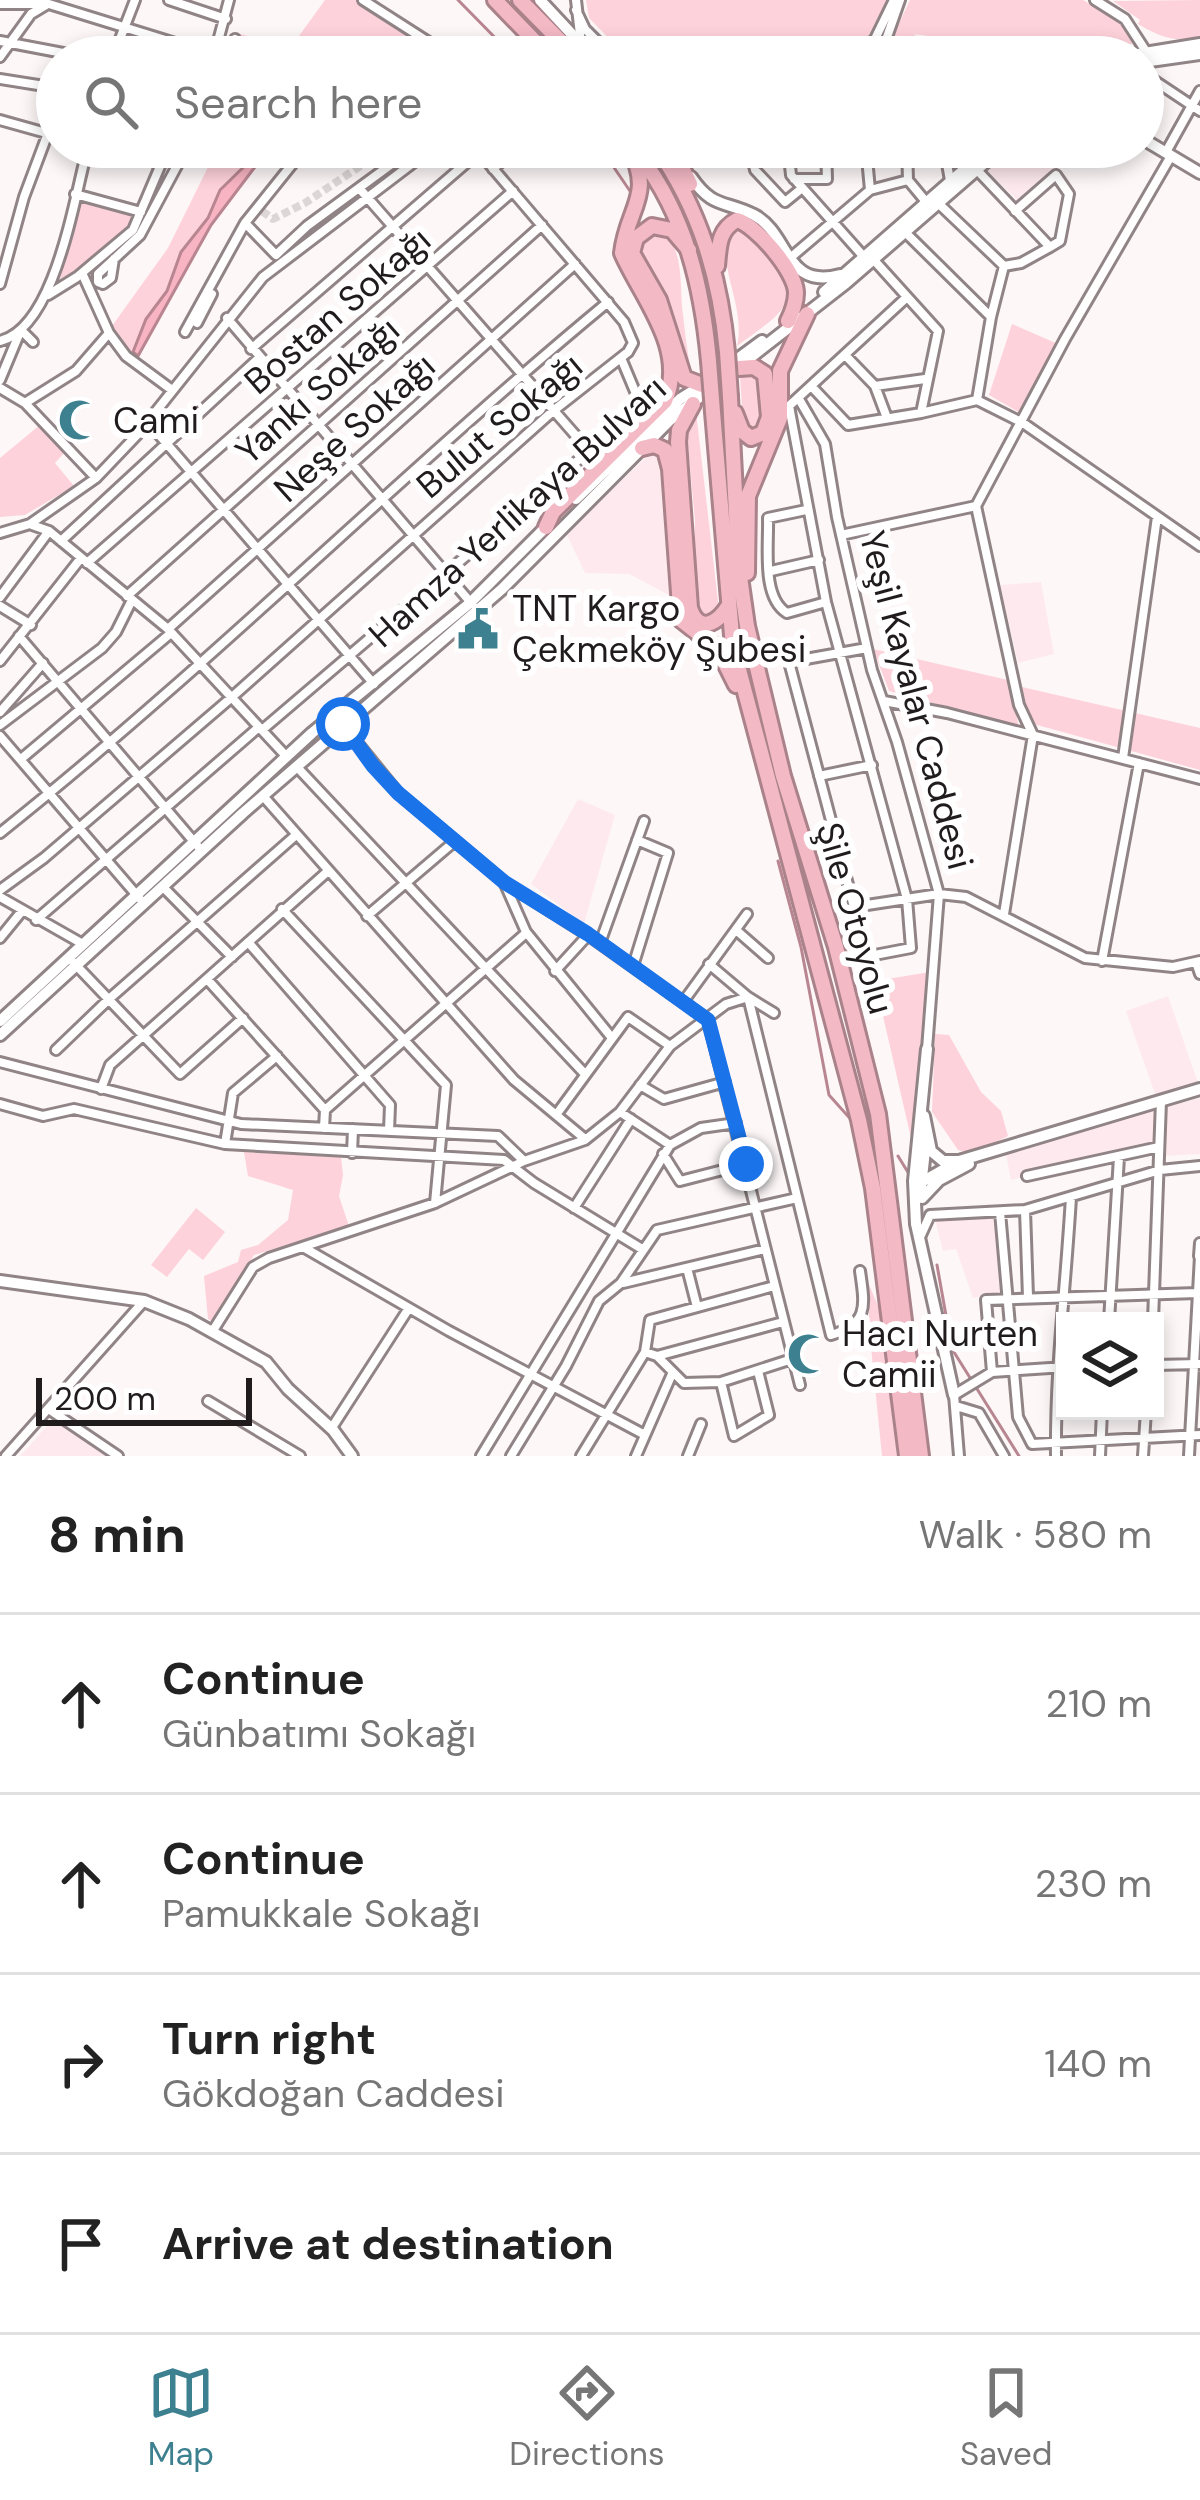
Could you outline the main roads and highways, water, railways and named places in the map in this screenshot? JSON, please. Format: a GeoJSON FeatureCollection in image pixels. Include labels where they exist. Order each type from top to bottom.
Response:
{"type":"FeatureCollection","features":[{"type":"Feature","properties":{"kind":"highway"},"geometry":{"type":"LineString","coordinates":[[495,0],[530,36]]}},
{"type":"Feature","properties":{"kind":"highway"},"geometry":{"type":"LineString","coordinates":[[520,0],[562,36]]}},
{"type":"Feature","properties":{"kind":"highway"},"geometry":{"type":"LineString","coordinates":[[546,527],[554,512],[665,401],[671,376],[653,311],[622,253],[641,193],[639,168]]}},
{"type":"Feature","properties":{"kind":"highway"},"geometry":{"type":"LineString","coordinates":[[646,168],[662,189],[689,250]]}},
{"type":"Feature","properties":{"kind":"highway"},"geometry":{"type":"LineString","coordinates":[[669,168],[685,193],[716,277]]}},
{"type":"Feature","properties":{"kind":"highway"},"geometry":{"type":"LineString","coordinates":[[681,168],[702,214],[707,247]]}},
{"type":"Feature","properties":{"kind":"highway"},"geometry":{"type":"LineString","coordinates":[[716,277],[723,232],[737,220],[749,224],[794,283],[796,297],[788,321]]}},
{"type":"Feature","properties":{"kind":"highway"},"geometry":{"type":"LineString","coordinates":[[689,250],[672,230],[652,226],[636,238],[632,253],[659,300],[681,372],[691,383],[702,385]]}},
{"type":"Feature","properties":{"kind":"highway","name":"Şile Otoyolu"},"geometry":{"type":"LineString","coordinates":[[689,250],[702,298],[709,361],[733,647],[859,1120],[873,1188],[907,1456]]}},
{"type":"Feature","properties":{"kind":"highway","name":"Şile Otoyolu"},"geometry":{"type":"LineString","coordinates":[[716,277],[727,352],[739,570],[747,626],[783,776],[836,947],[878,1114],[921,1456]]}},
{"type":"Feature","properties":{"kind":"highway"},"geometry":{"type":"LineString","coordinates":[[747,626],[748,496],[780,418],[780,371],[807,314]]}},
{"type":"Feature","properties":{"kind":"highway"},"geometry":{"type":"LineString","coordinates":[[730,398],[742,431],[751,438],[763,433],[770,417],[765,374],[754,367],[739,368]]}},
{"type":"Feature","properties":{"kind":"highway"},"geometry":{"type":"LineString","coordinates":[[693,404],[678,442],[690,608],[707,625],[716,623],[729,605]]}},
{"type":"Feature","properties":{"kind":"highway"},"geometry":{"type":"LineString","coordinates":[[643,448],[655,445],[665,450],[670,469],[681,620],[718,650],[759,742]]}},
{"type":"Feature","properties":{"kind":"main road"},"geometry":{"type":"LineString","coordinates":[[540,0],[568,36]]}},
{"type":"Feature","properties":{"kind":"main road"},"geometry":{"type":"LineString","coordinates":[[1164,56],[1200,44]]}},
{"type":"Feature","properties":{"kind":"main road"},"geometry":{"type":"LineString","coordinates":[[1164,59],[1200,54]]}},
{"type":"Feature","properties":{"kind":"main road"},"geometry":{"type":"LineString","coordinates":[[1164,150],[1200,173]]}},
{"type":"Feature","properties":{"kind":"main road"},"geometry":{"type":"LineString","coordinates":[[686,168],[706,196],[760,219],[811,277],[843,274]]}},
{"type":"Feature","properties":{"kind":"main road"},"geometry":{"type":"LineString","coordinates":[[868,258],[905,232],[968,168]]}},
{"type":"Feature","properties":{"kind":"main road"},"geometry":{"type":"LineString","coordinates":[[951,186],[979,168]]}},
{"type":"Feature","properties":{"kind":"main road"},"geometry":{"type":"LineString","coordinates":[[868,258],[933,203]]}},
{"type":"Feature","properties":{"kind":"main road","name":"Hamza Yerlikaya Bulvarı"},"geometry":{"type":"LineString","coordinates":[[474,607],[546,527],[680,399],[868,258]]}},
{"type":"Feature","properties":{"kind":"main road","name":"Hamza Yerlikaya Bulvarı"},"geometry":{"type":"LineString","coordinates":[[2,1024],[291,761],[474,607],[670,420],[807,314],[868,258]]}},
{"type":"Feature","properties":{"kind":"main road","name":"Hamza Yerlikaya Bulvarı"},"geometry":{"type":"LineString","coordinates":[[71,960],[81,943],[162,886],[197,846],[262,795],[291,761]]}},
{"type":"Feature","properties":{"kind":"main road","name":"Yeşil Kayalar Caddesi"},"geometry":{"type":"LineString","coordinates":[[927,1049],[918,1240],[955,1400]]}},
{"type":"Feature","properties":{"kind":"main road"},"geometry":{"type":"LineString","coordinates":[[923,1183],[959,1161],[1003,1145],[1200,1089]]}},
{"type":"Feature","properties":{"kind":"main road"},"geometry":{"type":"LineString","coordinates":[[922,1136],[936,1158],[959,1161]]}},
{"type":"Feature","properties":{"kind":"main road"},"geometry":{"type":"LineString","coordinates":[[923,1183],[1003,1145]]}},
{"type":"Feature","properties":{"kind":"main road"},"geometry":{"type":"LineString","coordinates":[[0,1281],[144,1301],[212,1332],[266,1362],[352,1456]]}},
{"type":"Feature","properties":{"kind":"waterway"},"geometry":{"type":"LineString","coordinates":[[458,0],[493,36]]}},
{"type":"Feature","properties":{"kind":"waterway"},"geometry":{"type":"LineString","coordinates":[[614,168],[632,194]]}},
{"type":"Feature","properties":{"kind":"waterway"},"geometry":{"type":"LineString","coordinates":[[778,861],[801,947],[829,1095],[855,1124]]}},
{"type":"Feature","properties":{"kind":"waterway"},"geometry":{"type":"LineString","coordinates":[[898,1156],[909,1174]]}},
{"type":"Feature","properties":{"kind":"waterway"},"geometry":{"type":"LineString","coordinates":[[937,1265],[952,1349],[1019,1456]]}},
{"type":"Feature","properties":{"kind":"tunnel"},"geometry":{"type":"LineString","coordinates":[[262,211],[273,219],[358,168]]}},
{"type":"Feature","properties":{"kind":"place","name":"Cami"},"geometry":{"type":"Point","coordinates":[79,420]}},
{"type":"Feature","properties":{"kind":"place","name":"TNT Kargo Çekmeköy Şubesi"},"geometry":{"type":"Point","coordinates":[478,629]}},
{"type":"Feature","properties":{"kind":"place","name":"Hacı Nurten Camii"},"geometry":{"type":"Point","coordinates":[808,1354]}}]}
